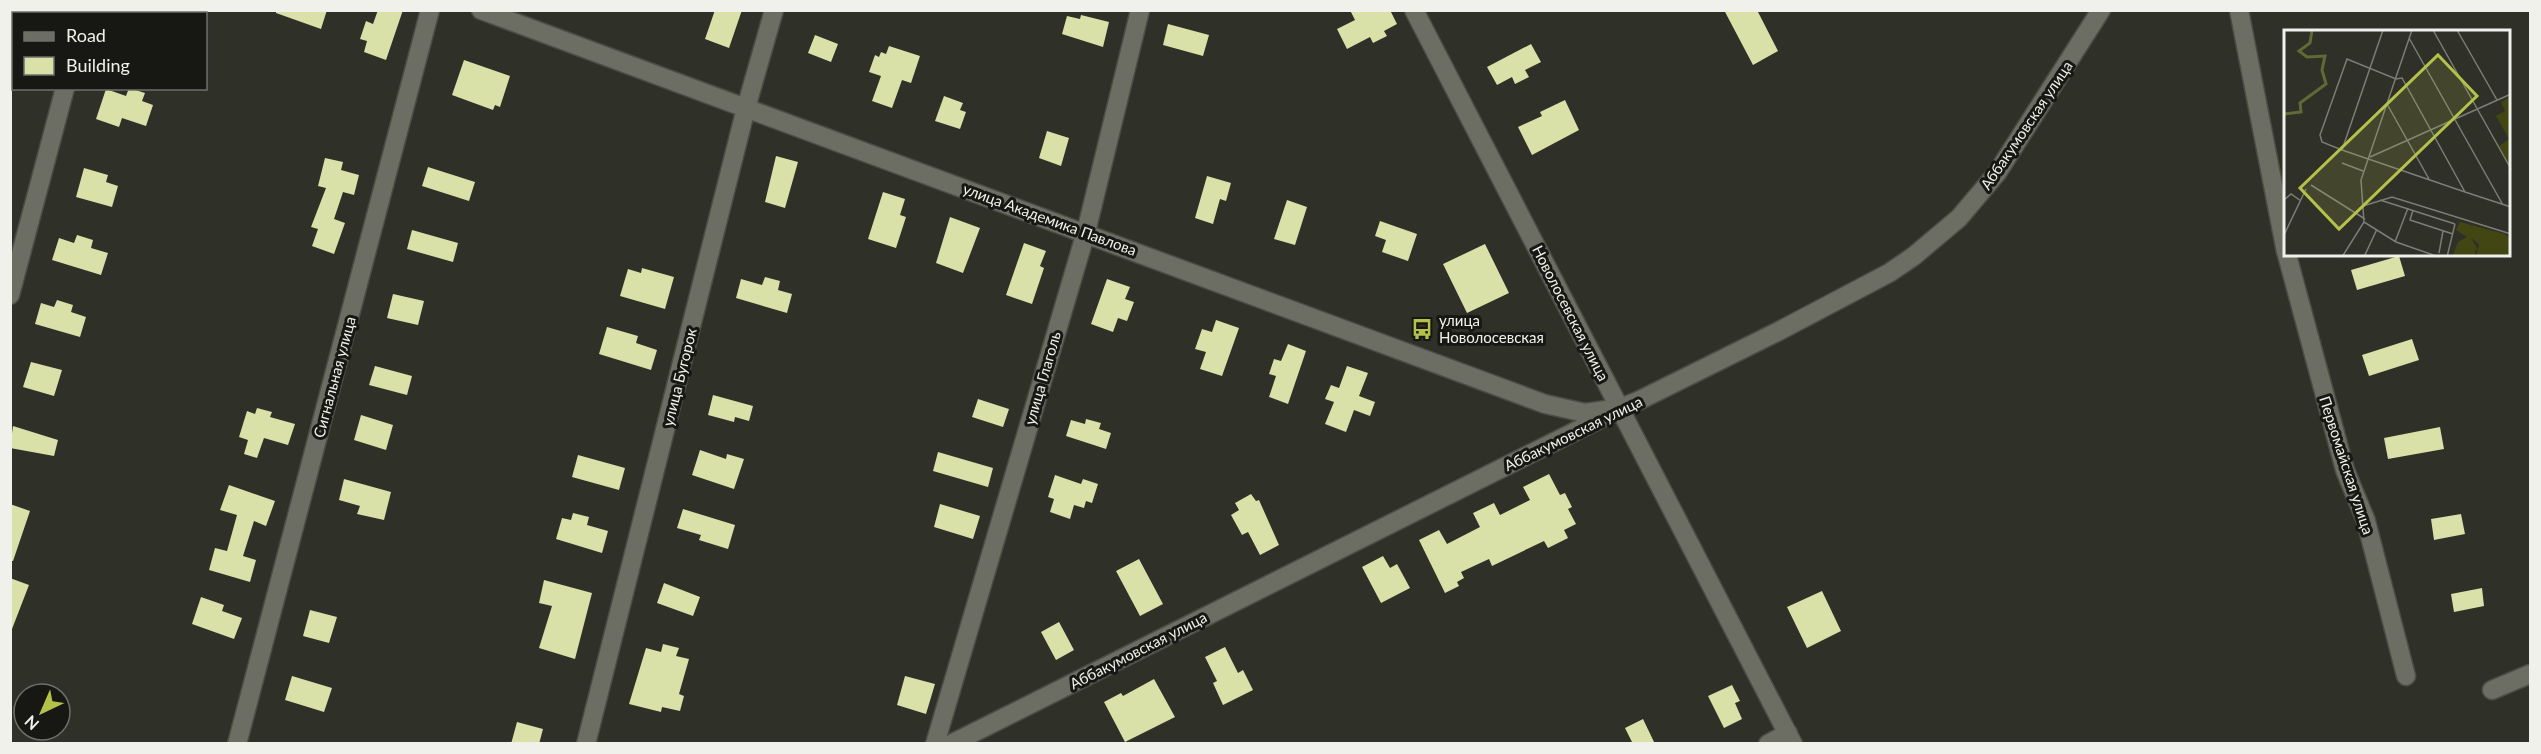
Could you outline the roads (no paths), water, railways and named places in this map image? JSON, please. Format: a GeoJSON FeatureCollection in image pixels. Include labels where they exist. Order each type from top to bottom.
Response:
{"type":"FeatureCollection","features":[{"type":"Feature","properties":{"kind":"street","name":"Сигнальная улица"},"geometry":{"type":"LineString","coordinates":[[237,744],[430,10]]}},
{"type":"Feature","properties":{"kind":"street","name":"улица Академика Павлова"},"geometry":{"type":"LineString","coordinates":[[481,10],[1086,232],[1545,404],[1585,413],[1620,408]]}},
{"type":"Feature","properties":{"kind":"street","name":"улица Бугорок"},"geometry":{"type":"LineString","coordinates":[[586,744],[746,108],[774,10]]}},
{"type":"Feature","properties":{"kind":"street","name":"улица Глаголь"},"geometry":{"type":"LineString","coordinates":[[935,744],[1086,232],[1140,10]]}},
{"type":"Feature","properties":{"kind":"street","name":"Новолосевская улица"},"geometry":{"type":"LineString","coordinates":[[1414,10],[1791,738]]}},
{"type":"Feature","properties":{"kind":"street","name":"Аббакумовская улица"},"geometry":{"type":"LineString","coordinates":[[951,744],[1620,408],[1673,385],[1879,278],[1940,236],[1997,173],[2101,10]]}},
{"type":"Feature","properties":{"kind":"street","name":"Первомайская улица"},"geometry":{"type":"LineString","coordinates":[[2239,10],[2284,244]]}},
{"type":"Feature","properties":{"kind":"street"},"geometry":{"type":"LineString","coordinates":[[10,295],[64,90]]}},
{"type":"Feature","properties":{"kind":"street","name":"Первомайская улица"},"geometry":{"type":"LineString","coordinates":[[2287,256],[2345,470],[2366,521],[2406,676]]}},
{"type":"Feature","properties":{"kind":"street"},"geometry":{"type":"LineString","coordinates":[[2492,690],[2530,674]]}},
{"type":"Feature","properties":{"kind":"street"},"geometry":{"type":"LineString","coordinates":[[1768,744],[1791,738]]}},
{"type":"Feature","properties":{"kind":"place","name":"улица Новолосевская"},"geometry":{"type":"Point","coordinates":[1422,329]}}]}
